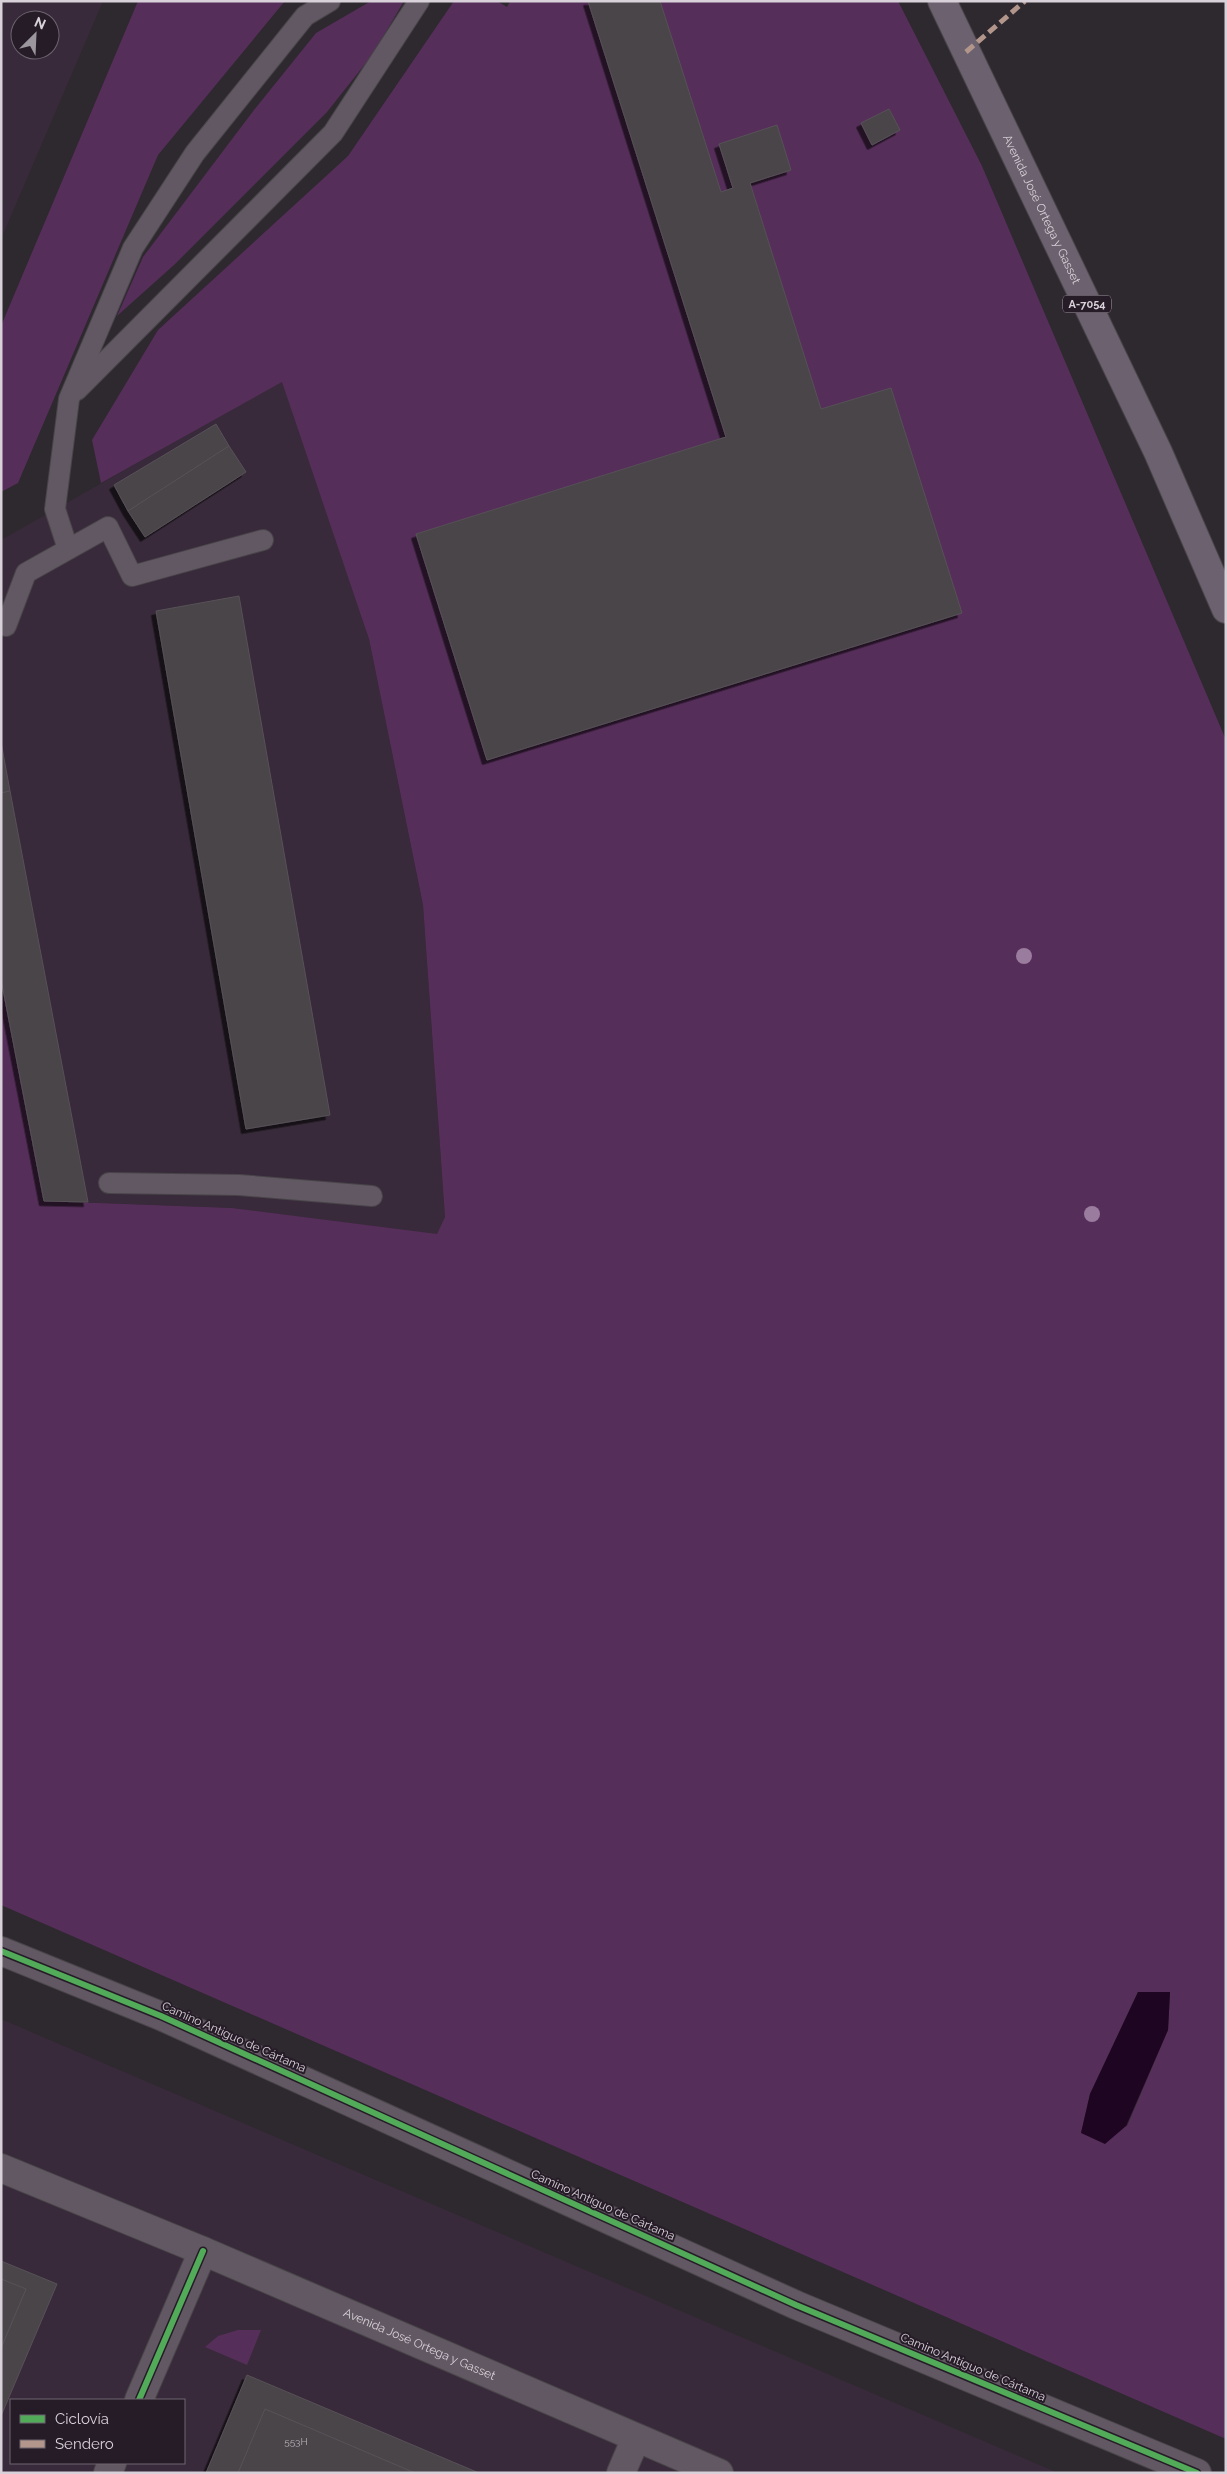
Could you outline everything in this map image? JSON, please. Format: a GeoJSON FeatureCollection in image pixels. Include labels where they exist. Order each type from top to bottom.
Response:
{"type":"FeatureCollection","features":[{"type":"Feature","properties":{"kind":"main road","name":"Avenida José Ortega y Gasset"},"geometry":{"type":"LineString","coordinates":[[942,1],[1158,452],[1226,609]]}},
{"type":"Feature","properties":{"kind":"street","name":"Camino Antiguo de Cártama"},"geometry":{"type":"LineString","coordinates":[[1,1951],[161,2016],[796,2305],[1197,2473]]}},
{"type":"Feature","properties":{"kind":"street","name":"Avenida José Ortega y Gasset"},"geometry":{"type":"LineString","coordinates":[[1,2168],[203,2251],[719,2473]]}},
{"type":"Feature","properties":{"kind":"street"},"geometry":{"type":"LineString","coordinates":[[139,2399],[203,2251]]}},
{"type":"Feature","properties":{"kind":"street"},"geometry":{"type":"LineString","coordinates":[[620,2473],[636,2438]]}},
{"type":"Feature","properties":{"kind":"lane"},"geometry":{"type":"LineString","coordinates":[[68,550],[55,509],[69,399],[133,248],[195,153],[305,16],[330,1]]}},
{"type":"Feature","properties":{"kind":"lane"},"geometry":{"type":"LineString","coordinates":[[69,399],[334,133],[419,1]]}},
{"type":"Feature","properties":{"kind":"lane"},"geometry":{"type":"LineString","coordinates":[[6,626],[26,572],[108,526],[132,576],[263,540]]}},
{"type":"Feature","properties":{"kind":"lane"},"geometry":{"type":"LineString","coordinates":[[109,1182],[239,1185],[372,1196]]}},
{"type":"Feature","properties":{"kind":"shaded area"},"geometry":{"type":"Polygon","coordinates":[[[1,1],[103,1],[1,239],[1,1]]]}},
{"type":"Feature","properties":{"kind":"shaded area"},"geometry":{"type":"Polygon","coordinates":[[[138,1],[285,1],[158,155],[18,483],[1,492],[1,326],[138,1]]]}},
{"type":"Feature","properties":{"kind":"shaded area"},"geometry":{"type":"Polygon","coordinates":[[[371,1],[404,1],[373,54],[327,112],[174,265],[117,316],[143,257],[254,110],[316,33],[371,1]]]}},
{"type":"Feature","properties":{"kind":"shaded area"},"geometry":{"type":"Polygon","coordinates":[[[454,1],[497,1],[507,7],[510,1],[588,1],[726,437],[416,534],[487,760],[961,613],[891,388],[821,409],[750,183],[791,170],[777,126],[719,144],[733,188],[721,192],[660,1],[898,1],[982,166],[1226,740],[1226,2439],[1,1905],[1,979],[44,1201],[232,1208],[437,1234],[445,1217],[423,905],[369,639],[282,382],[101,483],[92,440],[158,330],[348,156],[454,1]],[[889,109],[861,123],[872,145],[900,130],[889,109]],[[1138,1992],[1090,2094],[1081,2133],[1127,2126],[1168,2030],[1170,1992],[1138,1992]]]}},
{"type":"Feature","properties":{"kind":"shaded area"},"geometry":{"type":"Polygon","coordinates":[[[282,381],[300,399],[369,639],[423,905],[445,1217],[437,1235],[232,1208],[44,1201],[1,979],[1,540],[282,381]]]}},
{"type":"Feature","properties":{"kind":"shaded area"},"geometry":{"type":"Polygon","coordinates":[[[1138,1992],[1170,1992],[1168,2030],[1126,2126],[1105,2144],[1081,2133],[1090,2094],[1138,1992]]]}},
{"type":"Feature","properties":{"kind":"shaded area"},"geometry":{"type":"Polygon","coordinates":[[[1,2019],[1058,2473],[1,2473],[1,2019]]]}},
{"type":"Feature","properties":{"kind":"shaded area"},"geometry":{"type":"Polygon","coordinates":[[[238,2330],[261,2330],[247,2365],[205,2347],[218,2336],[238,2330]]]}},
{"type":"Feature","properties":{"kind":"building"},"geometry":{"type":"Polygon","coordinates":[[[588,1],[660,1],[721,192],[733,188],[719,144],[777,125],[791,170],[750,183],[821,409],[891,388],[962,613],[487,760],[416,534],[726,437],[588,1]]]}},
{"type":"Feature","properties":{"kind":"building"},"geometry":{"type":"Polygon","coordinates":[[[889,109],[900,130],[872,145],[861,123],[889,109]]]}},
{"type":"Feature","properties":{"kind":"building"},"geometry":{"type":"Polygon","coordinates":[[[216,424],[229,446],[128,511],[114,485],[216,424]]]}},
{"type":"Feature","properties":{"kind":"building"},"geometry":{"type":"Polygon","coordinates":[[[229,446],[246,472],[145,537],[128,511],[229,446]]]}},
{"type":"Feature","properties":{"kind":"building"},"geometry":{"type":"Polygon","coordinates":[[[239,596],[330,1115],[246,1129],[156,611],[239,596]]]}},
{"type":"Feature","properties":{"kind":"building"},"geometry":{"type":"Polygon","coordinates":[[[1,742],[10,791],[1,793],[1,742]]]}},
{"type":"Feature","properties":{"kind":"building"},"geometry":{"type":"Polygon","coordinates":[[[10,791],[88,1202],[44,1201],[1,979],[1,793],[10,791]]]}},
{"type":"Feature","properties":{"kind":"building"},"geometry":{"type":"Polygon","coordinates":[[[1,2261],[57,2284],[1,2416],[1,2348],[26,2289],[1,2279],[1,2261]]]}},
{"type":"Feature","properties":{"kind":"building"},"geometry":{"type":"Polygon","coordinates":[[[1,2279],[26,2289],[1,2348],[1,2279]]]}},
{"type":"Feature","properties":{"kind":"building"},"geometry":{"type":"Polygon","coordinates":[[[247,2375],[479,2473],[415,2473],[265,2409],[238,2473],[206,2473],[247,2375]]]}},
{"type":"Feature","properties":{"kind":"building"},"geometry":{"type":"Polygon","coordinates":[[[265,2409],[415,2473],[238,2473],[265,2409]]]}},
{"type":"Feature","properties":{"kind":"marked path"},"geometry":{"type":"LineString","coordinates":[[966,52],[1025,1]]}},
{"type":"Feature","properties":{"kind":"cycle path"},"geometry":{"type":"LineString","coordinates":[[1,1951],[161,2016],[796,2305],[1197,2473]]}},
{"type":"Feature","properties":{"kind":"cycle path"},"geometry":{"type":"LineString","coordinates":[[139,2399],[203,2251]]}}]}
